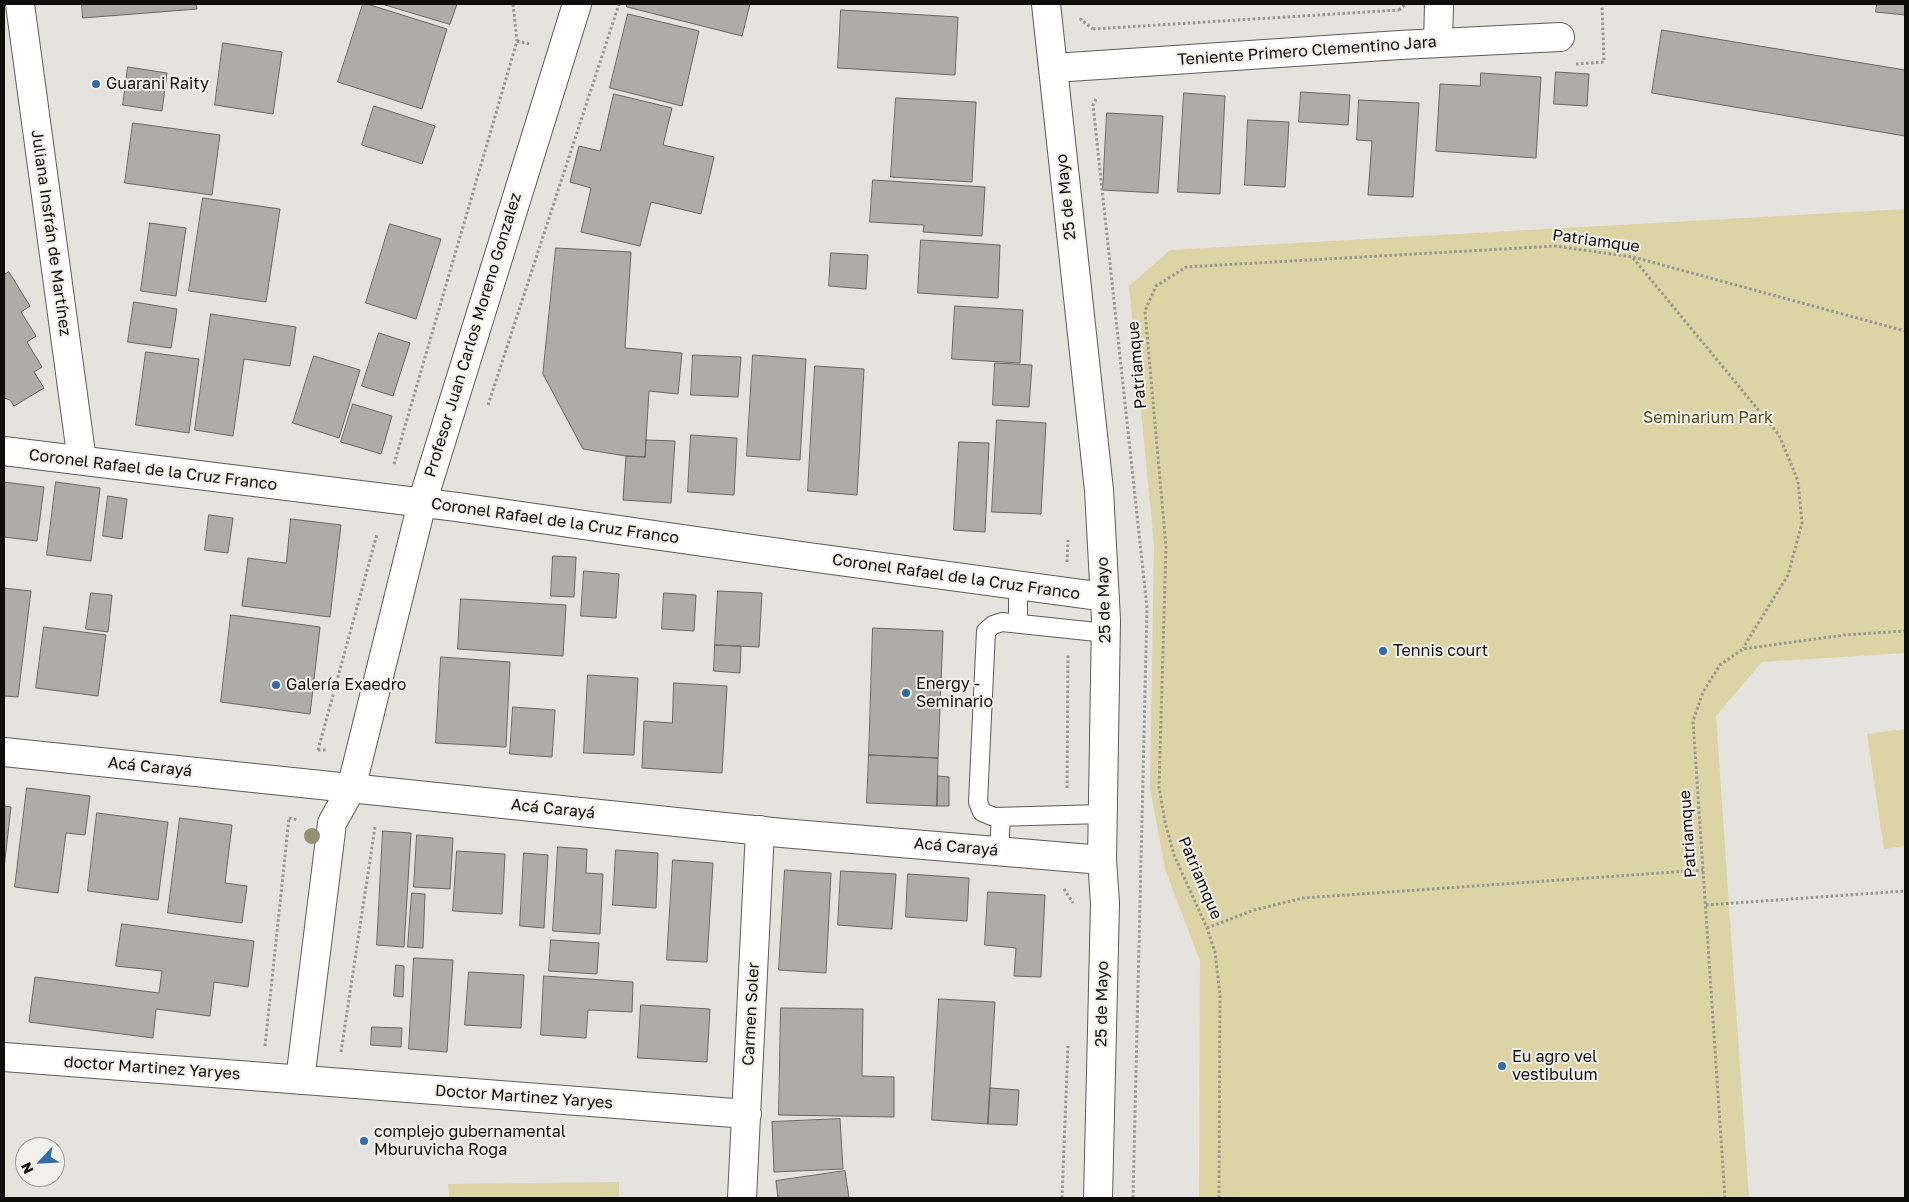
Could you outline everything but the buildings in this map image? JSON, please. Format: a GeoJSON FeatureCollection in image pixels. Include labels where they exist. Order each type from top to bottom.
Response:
{"type":"FeatureCollection","features":[{"type":"Feature","properties":{"kind":"street","name":"Juliana Insfrán de Martínez"},"geometry":{"type":"LineString","coordinates":[[20,4],[82,461]]}},
{"type":"Feature","properties":{"kind":"street","name":"25 de Mayo"},"geometry":{"type":"LineString","coordinates":[[1046,4],[1099,490],[1105,597],[1102,814],[1102,860],[1105,903],[1098,1198]]}},
{"type":"Feature","properties":{"kind":"street"},"geometry":{"type":"LineString","coordinates":[[1438,43],[1439,4]]}},
{"type":"Feature","properties":{"kind":"street","name":"Profesor Juan Carlos Moreno Gonzalez"},"geometry":{"type":"LineString","coordinates":[[300,1080],[332,823],[351,789],[422,503],[570,12]]}},
{"type":"Feature","properties":{"kind":"street","name":"Teniente Primero Clementino Jara"},"geometry":{"type":"LineString","coordinates":[[1054,68],[1560,37]]}},
{"type":"Feature","properties":{"kind":"street","name":"Coronel Rafael de la Cruz Franco"},"geometry":{"type":"LineString","coordinates":[[4,451],[422,503],[1105,597]]}},
{"type":"Feature","properties":{"kind":"street","name":"Acá Carayá"},"geometry":{"type":"LineString","coordinates":[[4,752],[760,830],[1102,860]]}},
{"type":"Feature","properties":{"kind":"street","name":"Carmen Soler"},"geometry":{"type":"LineString","coordinates":[[742,1198],[760,830]]}},
{"type":"Feature","properties":{"kind":"street","name":"doctor Martinez Yaryes"},"geometry":{"type":"LineString","coordinates":[[4,1057],[300,1080]]}},
{"type":"Feature","properties":{"kind":"street","name":"Doctor Martinez Yaryes"},"geometry":{"type":"LineString","coordinates":[[300,1080],[747,1114]]}},
{"type":"Feature","properties":{"kind":"lane"},"geometry":{"type":"LineString","coordinates":[[1018,585],[1018,623]]}},
{"type":"Feature","properties":{"kind":"lane"},"geometry":{"type":"LineString","coordinates":[[1102,814],[994,817],[982,812],[978,802],[986,631],[993,625],[1002,622],[1106,633]]}},
{"type":"Feature","properties":{"kind":"lane"},"geometry":{"type":"LineString","coordinates":[[999,851],[1001,817]]}},
{"type":"Feature","properties":{"kind":"path"},"geometry":{"type":"LineString","coordinates":[[394,464],[517,41],[513,4]]}},
{"type":"Feature","properties":{"kind":"path"},"geometry":{"type":"LineString","coordinates":[[487,409],[619,4]]}},
{"type":"Feature","properties":{"kind":"path"},"geometry":{"type":"LineString","coordinates":[[1080,12],[1081,20],[1093,29],[1399,10],[1406,4]]}},
{"type":"Feature","properties":{"kind":"path"},"geometry":{"type":"LineString","coordinates":[[517,41],[530,44]]}},
{"type":"Feature","properties":{"kind":"path"},"geometry":{"type":"LineString","coordinates":[[595,62],[600,63]]}},
{"type":"Feature","properties":{"kind":"path","name":"Patriamque"},"geometry":{"type":"LineString","coordinates":[[1219,1198],[1220,995],[1215,952],[1208,928],[1174,855],[1165,822],[1159,787],[1166,547],[1145,311],[1156,286],[1186,267],[1555,246],[1632,257],[1905,331]]}},
{"type":"Feature","properties":{"kind":"path"},"geometry":{"type":"LineString","coordinates":[[1632,257],[1779,435],[1798,481],[1802,523],[1788,575],[1743,649]]}},
{"type":"Feature","properties":{"kind":"path"},"geometry":{"type":"LineString","coordinates":[[328,750],[318,750],[378,534]]}},
{"type":"Feature","properties":{"kind":"path"},"geometry":{"type":"LineString","coordinates":[[1066,814],[1068,629]]}},
{"type":"Feature","properties":{"kind":"path","name":"Patriamque"},"geometry":{"type":"LineString","coordinates":[[1725,1198],[1693,721],[1703,692],[1720,665],[1743,649],[1844,636],[1905,631]]}},
{"type":"Feature","properties":{"kind":"path"},"geometry":{"type":"LineString","coordinates":[[265,1047],[289,818],[298,820]]}},
{"type":"Feature","properties":{"kind":"path"},"geometry":{"type":"LineString","coordinates":[[341,1055],[375,827],[369,825]]}},
{"type":"Feature","properties":{"kind":"path"},"geometry":{"type":"LineString","coordinates":[[1208,928],[1254,910],[1303,898],[1704,870]]}},
{"type":"Feature","properties":{"kind":"path"},"geometry":{"type":"LineString","coordinates":[[1063,888],[1073,902],[1072,912]]}},
{"type":"Feature","properties":{"kind":"path"},"geometry":{"type":"LineString","coordinates":[[1706,905],[1905,891]]}},
{"type":"Feature","properties":{"kind":"path","name":"25 de Mayo"},"geometry":{"type":"LineString","coordinates":[[1062,1198],[1068,1040]]}},
{"type":"Feature","properties":{"kind":"green space","name":"Seminarium Park"},"geometry":{"type":"Polygon","coordinates":[[[1905,209],[1905,653],[1762,662],[1716,716],[1749,1198],[1199,1198],[1200,961],[1165,869],[1150,788],[1154,544],[1129,286],[1170,250],[1905,209]]]}},
{"type":"Feature","properties":{"kind":"green space"},"geometry":{"type":"Polygon","coordinates":[[[1905,729],[1905,846],[1884,849],[1867,734],[1905,729]]]}},
{"type":"Feature","properties":{"kind":"green space"},"geometry":{"type":"Polygon","coordinates":[[[619,1182],[619,1198],[449,1198],[448,1184],[619,1182]]]}},
{"type":"Feature","properties":{"kind":"place","name":"Guarani Raity"},"geometry":{"type":"Point","coordinates":[96,84]}},
{"type":"Feature","properties":{"kind":"place","name":"Tennis court"},"geometry":{"type":"Point","coordinates":[1383,651]}},
{"type":"Feature","properties":{"kind":"place","name":"Galería Exaedro"},"geometry":{"type":"Point","coordinates":[276,685]}},
{"type":"Feature","properties":{"kind":"place","name":"Energy - Seminario"},"geometry":{"type":"Point","coordinates":[906,693]}},
{"type":"Feature","properties":{"kind":"place","name":"Eu agro vel vestibulum"},"geometry":{"type":"Point","coordinates":[1502,1066]}},
{"type":"Feature","properties":{"kind":"place","name":"complejo gubernamental Mburuvicha Roga"},"geometry":{"type":"Point","coordinates":[364,1141]}}]}
